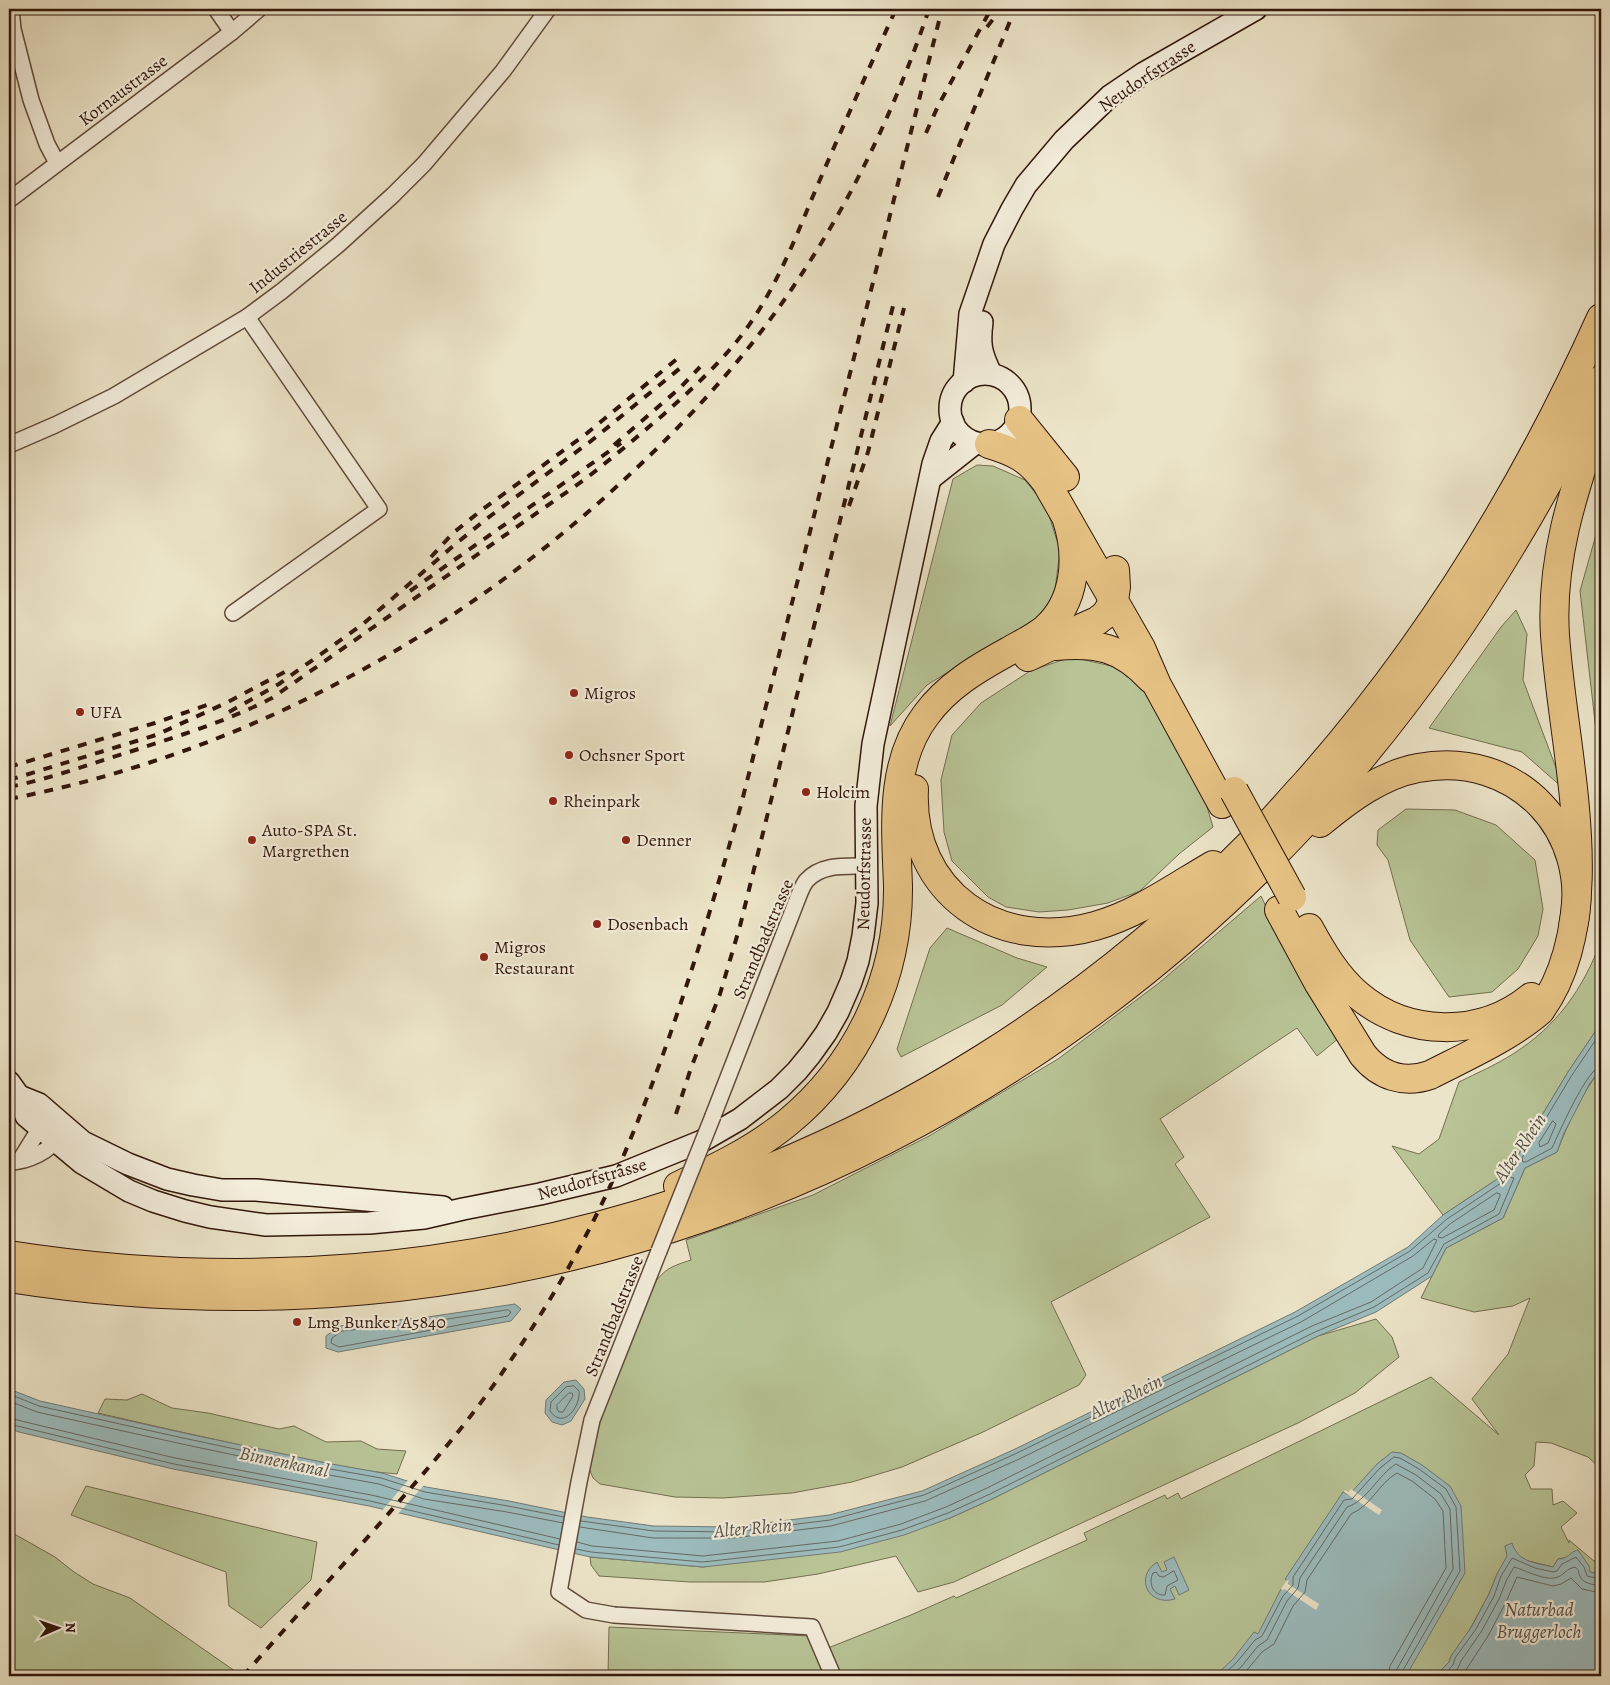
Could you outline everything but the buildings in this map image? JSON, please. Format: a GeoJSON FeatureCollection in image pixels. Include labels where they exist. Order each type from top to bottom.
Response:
{"type":"FeatureCollection","features":[{"type":"Feature","properties":{"kind":"highway"},"geometry":{"type":"LineString","coordinates":[[9,1255],[88,1266],[159,1272],[274,1273],[350,1269],[430,1261],[504,1248],[572,1234],[650,1212],[755,1174],[880,1118],[939,1085],[1004,1046],[1096,980],[1157,931],[1255,840],[1350,731],[1397,670],[1443,604],[1498,518],[1538,447],[1601,318]]}},
{"type":"Feature","properties":{"kind":"highway"},"geometry":{"type":"LineString","coordinates":[[9,1278],[153,1294],[229,1296],[328,1294],[402,1287],[475,1276],[555,1260],[647,1236],[715,1214],[785,1187],[878,1144],[956,1101],[1016,1065],[1104,1004],[1185,937],[1292,835],[1346,774],[1395,714],[1439,655],[1496,571],[1519,532],[1574,434],[1601,380]]}},
{"type":"Feature","properties":{"kind":"highway"},"geometry":{"type":"LineString","coordinates":[[981,444],[1013,452],[1024,458],[1033,466],[1050,489],[1067,520],[1125,602],[1285,904],[1319,984],[1369,1062],[1380,1071],[1400,1078],[1414,1079],[1430,1075],[1521,1026],[1549,1003],[1571,975],[1583,951],[1591,927],[1596,902],[1597,870],[1594,837],[1561,683],[1555,634],[1554,599],[1565,522],[1577,478],[1601,410]]}},
{"type":"Feature","properties":{"kind":"highway"},"geometry":{"type":"LineString","coordinates":[[1019,420],[1064,476],[1115,570],[1141,648],[1157,685],[1228,797]]}},
{"type":"Feature","properties":{"kind":"highway"},"geometry":{"type":"LineString","coordinates":[[572,1234],[716,1168],[748,1151],[800,1112],[821,1092],[848,1057],[874,1008],[884,980],[895,932],[898,900],[896,827],[898,790],[903,760],[910,742],[924,717],[948,690],[980,667],[1039,634],[1059,612],[1070,588],[1074,563],[1072,539],[1067,520]]}},
{"type":"Feature","properties":{"kind":"highway"},"geometry":{"type":"LineString","coordinates":[[1125,602],[1109,610],[1101,618],[992,678],[965,696],[939,722],[924,749],[914,790],[915,824],[920,844],[928,862],[951,893],[983,917],[1010,927],[1043,932],[1098,925],[1134,910],[1255,840]]}},
{"type":"Feature","properties":{"kind":"highway"},"geometry":{"type":"LineString","coordinates":[[1051,646],[1084,644],[1111,650],[1133,662],[1157,685]]}},
{"type":"Feature","properties":{"kind":"highway"},"geometry":{"type":"LineString","coordinates":[[1244,882],[1370,786],[1410,770],[1449,765],[1474,768],[1498,776],[1518,786],[1538,802],[1552,818],[1563,836],[1573,861],[1577,888],[1576,915],[1569,942],[1556,968],[1538,990],[1523,1003],[1502,1015],[1471,1025],[1437,1028],[1417,1026],[1402,1021],[1383,1012],[1358,996],[1340,977],[1285,904]]}},
{"type":"Feature","properties":{"kind":"main road","name":"Neudorfstrasse"},"geometry":{"type":"LineString","coordinates":[[964,382],[970,314],[994,244],[1026,185],[1064,140],[1110,96],[1137,78],[1256,9]]}},
{"type":"Feature","properties":{"kind":"main road","name":"Neudorfstrasse"},"geometry":{"type":"LineString","coordinates":[[980,289],[982,314],[980,341],[991,374]]}},
{"type":"Feature","properties":{"kind":"main road"},"geometry":{"type":"LineString","coordinates":[[931,478],[981,444],[1008,436],[1013,431],[1019,420],[1020,403],[1016,392],[1008,382],[991,374],[977,375],[964,382],[955,391],[950,406],[952,422],[959,434],[969,442],[981,444]]}},
{"type":"Feature","properties":{"kind":"main road","name":"Neudorfstrasse"},"geometry":{"type":"LineString","coordinates":[[54,1128],[82,1163],[129,1191],[153,1201],[210,1217],[266,1225],[340,1224],[424,1218],[616,1176],[702,1141],[740,1119],[779,1089],[797,1071],[826,1033],[838,1012],[851,982],[863,936],[867,903],[866,806],[873,744],[940,441],[952,422]]}},
{"type":"Feature","properties":{"kind":"main road","name":"Neudorfstrasse"},"geometry":{"type":"LineString","coordinates":[[14,1089],[26,1116],[128,1164],[167,1179],[222,1190],[256,1190],[463,1209]]}},
{"type":"Feature","properties":{"kind":"street"},"geometry":{"type":"LineString","coordinates":[[11,9],[13,29],[31,100],[57,163]]}},
{"type":"Feature","properties":{"kind":"street"},"geometry":{"type":"LineString","coordinates":[[216,9],[232,32]]}},
{"type":"Feature","properties":{"kind":"street","name":"Kornaustrasse"},"geometry":{"type":"LineString","coordinates":[[9,200],[232,32],[259,9]]}},
{"type":"Feature","properties":{"kind":"street","name":"Industriestrasse"},"geometry":{"type":"LineString","coordinates":[[9,445],[114,396],[247,317],[282,291],[338,245],[408,181],[503,71],[548,9]]}},
{"type":"Feature","properties":{"kind":"street"},"geometry":{"type":"LineString","coordinates":[[232,612],[379,509],[247,317]]}},
{"type":"Feature","properties":{"kind":"street","name":"Strandbadstrasse"},"geometry":{"type":"LineString","coordinates":[[833,1676],[812,1626],[614,1615],[586,1610],[559,1592],[592,1420],[799,895],[806,881],[819,870],[866,866]]}},
{"type":"Feature","properties":{"kind":"street"},"geometry":{"type":"LineString","coordinates":[[14,1161],[54,1128]]}},
{"type":"Feature","properties":{"kind":"street"},"geometry":{"type":"LineString","coordinates":[[14,1161],[34,1157],[54,1128]]}},
{"type":"Feature","properties":{"kind":"green space"},"geometry":{"type":"Polygon","coordinates":[[[977,465],[993,466],[1025,480],[1046,506],[1060,550],[1055,590],[1043,614],[927,685],[890,726],[953,479],[977,465]]]}},
{"type":"Feature","properties":{"kind":"green space"},"geometry":{"type":"Polygon","coordinates":[[[1601,517],[1601,774],[1580,591],[1601,517]]]}},
{"type":"Feature","properties":{"kind":"green space"},"geometry":{"type":"Polygon","coordinates":[[[1516,610],[1527,634],[1523,680],[1564,789],[1522,752],[1429,728],[1501,627],[1516,610]]]}},
{"type":"Feature","properties":{"kind":"green space"},"geometry":{"type":"Polygon","coordinates":[[[1071,657],[1116,667],[1136,679],[1154,704],[1202,790],[1213,827],[1179,854],[1140,891],[1108,903],[1068,910],[1039,912],[1006,907],[988,897],[952,861],[944,832],[941,780],[952,735],[981,703],[1030,671],[1071,657]]]}},
{"type":"Feature","properties":{"kind":"green space"},"geometry":{"type":"Polygon","coordinates":[[[1406,809],[1455,810],[1496,825],[1535,860],[1543,909],[1538,936],[1518,969],[1492,992],[1449,997],[1410,940],[1388,860],[1377,845],[1378,830],[1406,809]]]}},
{"type":"Feature","properties":{"kind":"green space"},"geometry":{"type":"Polygon","coordinates":[[[1261,896],[1275,926],[1339,1038],[1317,1056],[1297,1028],[1160,1119],[1184,1157],[1175,1164],[1210,1217],[1051,1302],[1086,1375],[1079,1385],[981,1433],[902,1467],[852,1482],[792,1493],[723,1498],[675,1497],[600,1484],[593,1478],[589,1468],[603,1412],[654,1284],[670,1268],[691,1260],[686,1240],[813,1195],[929,1136],[1058,1059],[1159,983],[1261,896]]]}},
{"type":"Feature","properties":{"kind":"green space"},"geometry":{"type":"Polygon","coordinates":[[[947,928],[1017,958],[1047,967],[1002,1005],[901,1057],[897,1049],[930,948],[947,928]]]}},
{"type":"Feature","properties":{"kind":"green space"},"geometry":{"type":"Polygon","coordinates":[[[1601,941],[1601,1023],[1568,1072],[1508,1172],[1443,1215],[1392,1146],[1419,1154],[1439,1139],[1459,1082],[1507,1058],[1543,1031],[1567,1005],[1577,990],[1601,941]]]}},
{"type":"Feature","properties":{"kind":"green space"},"geometry":{"type":"Polygon","coordinates":[[[1601,1069],[1601,1469],[1588,1457],[1551,1443],[1536,1442],[1534,1466],[1525,1475],[1531,1489],[1552,1489],[1553,1505],[1563,1501],[1577,1513],[1561,1527],[1569,1543],[1569,1540],[1594,1561],[1601,1562],[1601,1575],[1590,1572],[1574,1551],[1569,1557],[1558,1559],[1553,1567],[1525,1560],[1505,1546],[1508,1556],[1497,1574],[1489,1594],[1465,1638],[1451,1656],[1449,1662],[1436,1676],[608,1676],[609,1627],[810,1636],[818,1652],[954,1596],[956,1598],[1087,1540],[1084,1533],[1165,1495],[1167,1499],[1178,1493],[1181,1499],[1431,1377],[1499,1435],[1472,1399],[1508,1354],[1530,1298],[1513,1306],[1474,1312],[1421,1298],[1446,1248],[1503,1218],[1525,1168],[1557,1152],[1576,1109],[1601,1069]]]}},
{"type":"Feature","properties":{"kind":"green space"},"geometry":{"type":"Polygon","coordinates":[[[1376,1319],[1392,1337],[1399,1357],[1355,1393],[1298,1423],[954,1582],[918,1592],[896,1556],[818,1574],[764,1582],[690,1582],[599,1576],[591,1565],[590,1557],[703,1567],[950,1518],[992,1499],[1318,1336],[1376,1319]]]}},
{"type":"Feature","properties":{"kind":"green space"},"geometry":{"type":"Polygon","coordinates":[[[142,1394],[172,1408],[208,1413],[279,1429],[294,1426],[326,1442],[361,1441],[377,1449],[406,1451],[397,1474],[382,1473],[277,1453],[98,1413],[105,1399],[127,1400],[142,1394]]]}},
{"type":"Feature","properties":{"kind":"green space"},"geometry":{"type":"Polygon","coordinates":[[[86,1486],[317,1542],[311,1580],[261,1628],[229,1606],[226,1572],[71,1515],[86,1486]]]}},
{"type":"Feature","properties":{"kind":"green space"},"geometry":{"type":"Polygon","coordinates":[[[9,1531],[55,1557],[93,1584],[130,1598],[242,1676],[9,1676],[9,1531]]]}},
{"type":"Feature","properties":{"kind":"water"},"geometry":{"type":"Polygon","coordinates":[[[1601,1023],[1601,1069],[1590,1083],[1564,1133],[1557,1152],[1525,1168],[1503,1218],[1446,1248],[1432,1276],[1376,1312],[1318,1336],[992,1499],[950,1518],[904,1535],[840,1552],[703,1567],[590,1557],[369,1506],[173,1469],[9,1428],[9,1389],[40,1401],[326,1463],[382,1473],[426,1487],[587,1517],[654,1526],[733,1527],[829,1515],[922,1491],[1013,1450],[1295,1312],[1408,1247],[1443,1215],[1508,1172],[1568,1072],[1601,1023]]]}},
{"type":"Feature","properties":{"kind":"water"},"geometry":{"type":"Polygon","coordinates":[[[515,1304],[521,1309],[511,1321],[338,1352],[326,1348],[326,1336],[340,1326],[428,1317],[515,1304]]]}},
{"type":"Feature","properties":{"kind":"water"},"geometry":{"type":"Polygon","coordinates":[[[576,1380],[584,1389],[585,1399],[571,1421],[562,1425],[552,1422],[545,1413],[546,1400],[564,1382],[576,1380]]]}},
{"type":"Feature","properties":{"kind":"water"},"geometry":{"type":"Polygon","coordinates":[[[1392,1452],[1401,1453],[1422,1465],[1450,1486],[1461,1506],[1465,1573],[1406,1676],[1215,1676],[1233,1659],[1254,1632],[1258,1634],[1281,1589],[1283,1590],[1289,1582],[1285,1579],[1343,1492],[1349,1495],[1377,1464],[1392,1452]]]}},
{"type":"Feature","properties":{"kind":"water","name":"Naturbad Bruggerloch"},"geometry":{"type":"Polygon","coordinates":[[[1512,1543],[1518,1554],[1528,1561],[1553,1567],[1558,1559],[1565,1558],[1578,1550],[1589,1566],[1590,1572],[1601,1575],[1601,1652],[1593,1676],[1436,1676],[1449,1662],[1451,1656],[1472,1626],[1507,1556],[1505,1546],[1512,1543]]]}},
{"type":"Feature","properties":{"kind":"water"},"geometry":{"type":"Polygon","coordinates":[[[1174,1557],[1189,1590],[1179,1595],[1175,1586],[1170,1589],[1175,1599],[1158,1599],[1151,1595],[1147,1589],[1146,1575],[1157,1562],[1162,1572],[1167,1570],[1164,1562],[1174,1557]]]}},
{"type":"Feature","properties":{"kind":"pier"},"geometry":{"type":"Polygon","coordinates":[[[409,1479],[425,1484],[397,1515],[381,1512],[409,1479]]]}},
{"type":"Feature","properties":{"kind":"pier"},"geometry":{"type":"Polygon","coordinates":[[[1351,1489],[1382,1510],[1379,1515],[1344,1492],[1345,1490],[1348,1492],[1351,1489]]]}},
{"type":"Feature","properties":{"kind":"pier"},"geometry":{"type":"Polygon","coordinates":[[[1287,1580],[1289,1581],[1288,1584],[1319,1604],[1316,1610],[1284,1589],[1283,1591],[1281,1589],[1287,1580]]]}},
{"type":"Feature","properties":{"kind":"railway"},"geometry":{"type":"LineString","coordinates":[[9,787],[68,772],[182,735],[219,722],[272,698],[584,480],[663,415],[728,352],[747,328],[770,291],[789,253],[896,9]]}},
{"type":"Feature","properties":{"kind":"railway"},"geometry":{"type":"LineString","coordinates":[[9,799],[91,780],[170,756],[247,726],[322,691],[394,652],[463,608],[530,559],[595,506],[679,427],[705,399],[754,340],[799,278],[838,214],[873,148],[889,114],[929,9]]}},
{"type":"Feature","properties":{"kind":"railway"},"geometry":{"type":"LineString","coordinates":[[243,1676],[442,1452],[491,1389],[566,1272],[595,1219],[620,1164],[671,1032],[701,942],[741,805],[942,9]]}},
{"type":"Feature","properties":{"kind":"railway"},"geometry":{"type":"LineString","coordinates":[[926,133],[938,106],[991,9]]}},
{"type":"Feature","properties":{"kind":"railway"},"geometry":{"type":"LineString","coordinates":[[987,27],[1001,9]]}},
{"type":"Feature","properties":{"kind":"railway"},"geometry":{"type":"LineString","coordinates":[[938,197],[1015,9]]}},
{"type":"Feature","properties":{"kind":"railway"},"geometry":{"type":"LineString","coordinates":[[676,1114],[691,1068],[720,994],[740,926],[893,306]]}},
{"type":"Feature","properties":{"kind":"railway"},"geometry":{"type":"LineString","coordinates":[[849,506],[868,452],[904,308]]}},
{"type":"Feature","properties":{"kind":"railway"},"geometry":{"type":"LineString","coordinates":[[431,557],[453,533],[586,434],[678,358]]}},
{"type":"Feature","properties":{"kind":"railway"},"geometry":{"type":"LineString","coordinates":[[229,712],[279,684],[363,624],[485,520],[591,441],[684,365]]}},
{"type":"Feature","properties":{"kind":"railway"},"geometry":{"type":"LineString","coordinates":[[614,445],[681,387],[700,367]]}},
{"type":"Feature","properties":{"kind":"railway"},"geometry":{"type":"LineString","coordinates":[[410,591],[621,443]]}},
{"type":"Feature","properties":{"kind":"railway"},"geometry":{"type":"LineString","coordinates":[[9,780],[156,735],[226,703],[292,668]]}},
{"type":"Feature","properties":{"kind":"railway"},"geometry":{"type":"LineString","coordinates":[[9,767],[155,723],[207,705]]}},
{"type":"Feature","properties":{"kind":"place","name":"Migros"},"geometry":{"type":"Point","coordinates":[574,693]}},
{"type":"Feature","properties":{"kind":"place","name":"UFA"},"geometry":{"type":"Point","coordinates":[80,712]}},
{"type":"Feature","properties":{"kind":"place","name":"Ochsner Sport"},"geometry":{"type":"Point","coordinates":[569,755]}},
{"type":"Feature","properties":{"kind":"place","name":"Holcim"},"geometry":{"type":"Point","coordinates":[806,792]}},
{"type":"Feature","properties":{"kind":"place","name":"Rheinpark"},"geometry":{"type":"Point","coordinates":[553,801]}},
{"type":"Feature","properties":{"kind":"place","name":"Auto-SPA St. Margrethen"},"geometry":{"type":"Point","coordinates":[252,840]}},
{"type":"Feature","properties":{"kind":"place","name":"Denner"},"geometry":{"type":"Point","coordinates":[626,840]}},
{"type":"Feature","properties":{"kind":"place","name":"Dosenbach"},"geometry":{"type":"Point","coordinates":[597,924]}},
{"type":"Feature","properties":{"kind":"place","name":"Migros Restaurant"},"geometry":{"type":"Point","coordinates":[484,957]}},
{"type":"Feature","properties":{"kind":"place","name":"Lmg Bunker A5840"},"geometry":{"type":"Point","coordinates":[297,1322]}},
{"type":"Feature","properties":{"kind":"water label","name":"Alter Rhein"},"geometry":{"type":"Point","coordinates":[1520,1148]}},
{"type":"Feature","properties":{"kind":"water label","name":"Alter Rhein"},"geometry":{"type":"Point","coordinates":[1126,1397]}},
{"type":"Feature","properties":{"kind":"water label","name":"Binnenkanal"},"geometry":{"type":"Point","coordinates":[284,1462]}},
{"type":"Feature","properties":{"kind":"water label","name":"Alter Rhein"},"geometry":{"type":"Point","coordinates":[753,1528]}}]}
